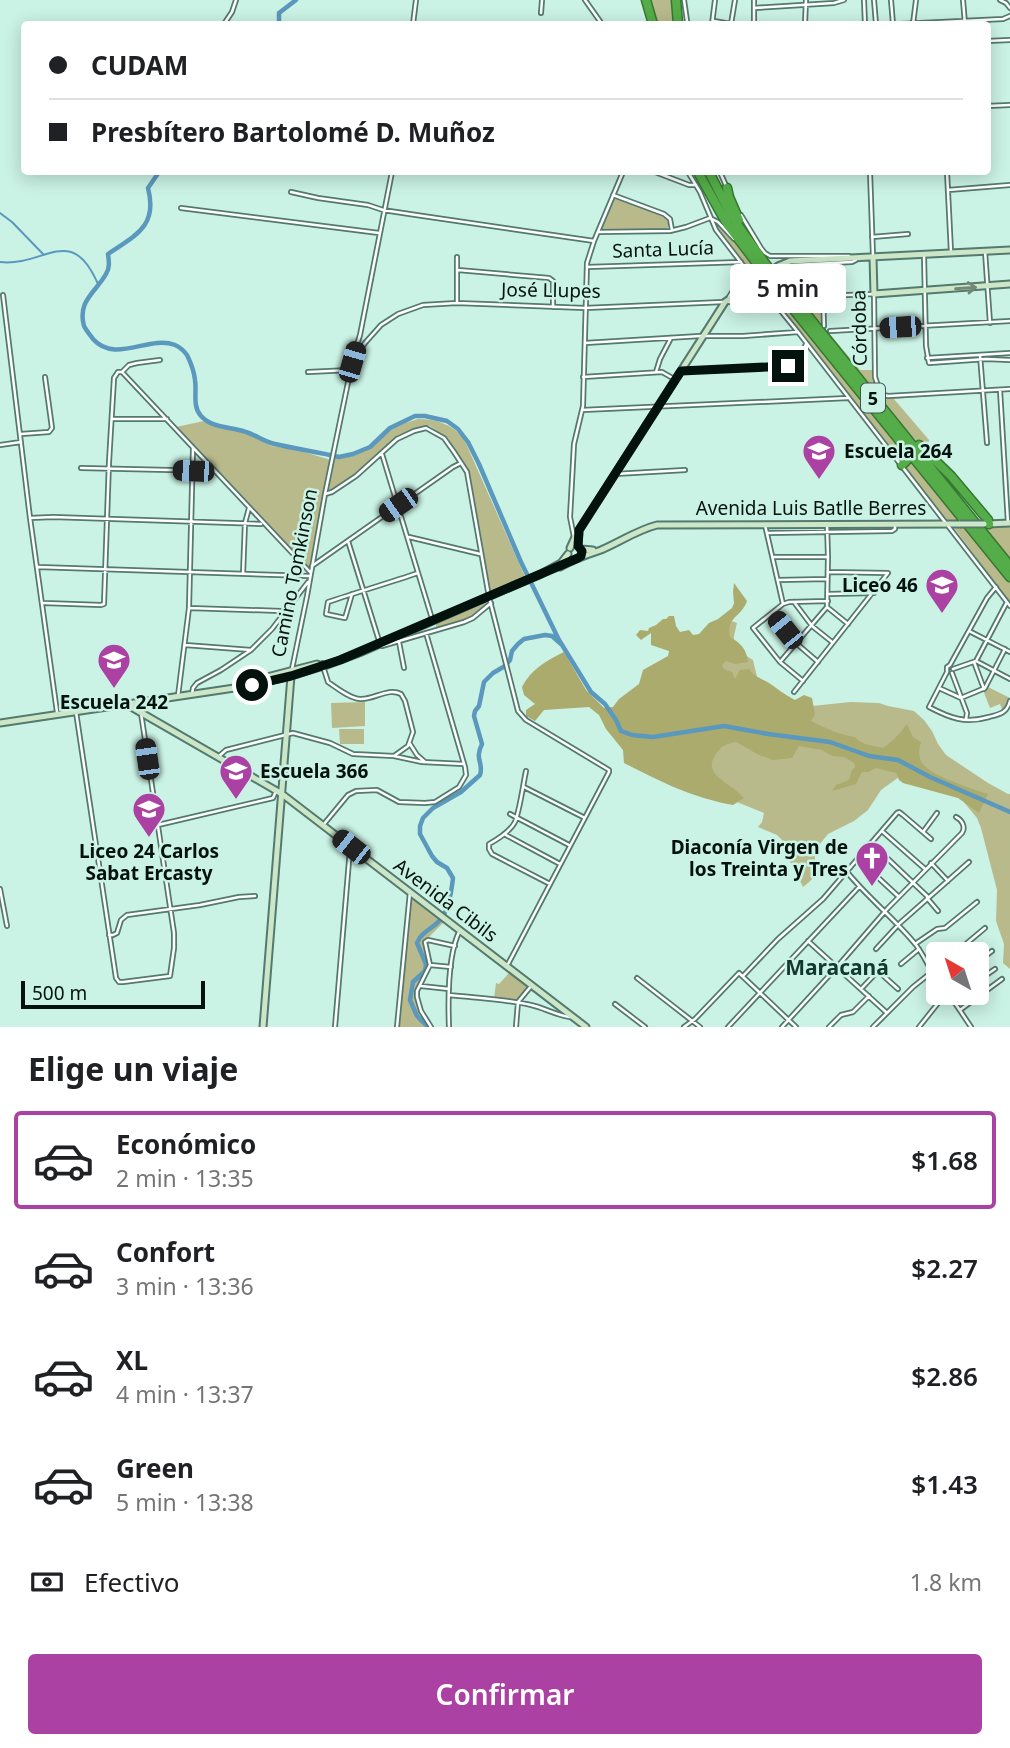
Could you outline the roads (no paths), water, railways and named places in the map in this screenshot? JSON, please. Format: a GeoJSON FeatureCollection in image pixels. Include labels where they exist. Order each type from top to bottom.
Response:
{"type":"FeatureCollection","features":[{"type":"Feature","properties":{"kind":"highway"},"geometry":{"type":"LineString","coordinates":[[646,0],[652,21]]}},
{"type":"Feature","properties":{"kind":"highway"},"geometry":{"type":"LineString","coordinates":[[676,0],[682,21]]}},
{"type":"Feature","properties":{"kind":"highway","name":"5"},"geometry":{"type":"LineString","coordinates":[[700,175],[740,241],[839,356],[1010,566]]}},
{"type":"Feature","properties":{"kind":"highway","name":"5"},"geometry":{"type":"LineString","coordinates":[[710,175],[728,210],[764,268]]}},
{"type":"Feature","properties":{"kind":"highway"},"geometry":{"type":"LineString","coordinates":[[727,188],[729,198],[753,248]]}},
{"type":"Feature","properties":{"kind":"highway","name":"5"},"geometry":{"type":"LineString","coordinates":[[771,276],[842,370],[1010,577]]}},
{"type":"Feature","properties":{"kind":"highway"},"geometry":{"type":"LineString","coordinates":[[894,423],[951,476],[988,520],[986,524]]}},
{"type":"Feature","properties":{"kind":"highway"},"geometry":{"type":"LineString","coordinates":[[902,466],[910,457],[908,450]]}},
{"type":"Feature","properties":{"kind":"street"},"geometry":{"type":"LineString","coordinates":[[226,21],[234,10],[236,0]]}},
{"type":"Feature","properties":{"kind":"street"},"geometry":{"type":"LineString","coordinates":[[413,21],[416,0]]}},
{"type":"Feature","properties":{"kind":"street"},"geometry":{"type":"LineString","coordinates":[[541,12],[542,0]]}},
{"type":"Feature","properties":{"kind":"street"},"geometry":{"type":"LineString","coordinates":[[585,0],[600,21]]}},
{"type":"Feature","properties":{"kind":"street"},"geometry":{"type":"LineString","coordinates":[[683,21],[684,0]]}},
{"type":"Feature","properties":{"kind":"street"},"geometry":{"type":"LineString","coordinates":[[712,21],[715,0]]}},
{"type":"Feature","properties":{"kind":"street"},"geometry":{"type":"LineString","coordinates":[[732,21],[735,0]]}},
{"type":"Feature","properties":{"kind":"street"},"geometry":{"type":"LineString","coordinates":[[754,0],[754,21]]}},
{"type":"Feature","properties":{"kind":"street"},"geometry":{"type":"LineString","coordinates":[[806,0],[806,21]]}},
{"type":"Feature","properties":{"kind":"street"},"geometry":{"type":"LineString","coordinates":[[754,8],[834,3],[844,0]]}},
{"type":"Feature","properties":{"kind":"street"},"geometry":{"type":"LineString","coordinates":[[863,0],[865,21]]}},
{"type":"Feature","properties":{"kind":"street"},"geometry":{"type":"LineString","coordinates":[[874,0],[876,21]]}},
{"type":"Feature","properties":{"kind":"street"},"geometry":{"type":"LineString","coordinates":[[891,0],[893,21]]}},
{"type":"Feature","properties":{"kind":"street"},"geometry":{"type":"LineString","coordinates":[[913,21],[916,0]]}},
{"type":"Feature","properties":{"kind":"street"},"geometry":{"type":"LineString","coordinates":[[963,0],[965,21]]}},
{"type":"Feature","properties":{"kind":"street"},"geometry":{"type":"LineString","coordinates":[[1004,1],[1010,8]]}},
{"type":"Feature","properties":{"kind":"street"},"geometry":{"type":"LineString","coordinates":[[984,21],[1010,16]]}},
{"type":"Feature","properties":{"kind":"street"},"geometry":{"type":"LineString","coordinates":[[991,41],[1010,40]]}},
{"type":"Feature","properties":{"kind":"street"},"geometry":{"type":"LineString","coordinates":[[991,106],[1010,105]]}},
{"type":"Feature","properties":{"kind":"street","name":"Camino Tomkinson"},"geometry":{"type":"LineString","coordinates":[[263,1027],[279,793],[291,673],[391,175]]}},
{"type":"Feature","properties":{"kind":"street"},"geometry":{"type":"LineString","coordinates":[[580,550],[571,522],[574,444],[582,410],[586,267],[622,175]]}},
{"type":"Feature","properties":{"kind":"street"},"geometry":{"type":"LineString","coordinates":[[662,175],[696,185]]}},
{"type":"Feature","properties":{"kind":"street"},"geometry":{"type":"LineString","coordinates":[[218,690],[322,665],[363,651],[490,600],[526,580],[558,568],[571,553],[577,535],[746,269],[723,241],[690,175]]}},
{"type":"Feature","properties":{"kind":"street"},"geometry":{"type":"LineString","coordinates":[[721,175],[761,248],[770,256],[851,256],[873,259],[1010,250]]}},
{"type":"Feature","properties":{"kind":"street","name":"Córdoba"},"geometry":{"type":"LineString","coordinates":[[870,175],[876,381],[887,396],[982,391]]}},
{"type":"Feature","properties":{"kind":"street"},"geometry":{"type":"LineString","coordinates":[[947,175],[951,253]]}},
{"type":"Feature","properties":{"kind":"street"},"geometry":{"type":"LineString","coordinates":[[948,190],[1010,185]]}},
{"type":"Feature","properties":{"kind":"street"},"geometry":{"type":"LineString","coordinates":[[291,192],[383,210],[594,241]]}},
{"type":"Feature","properties":{"kind":"street"},"geometry":{"type":"LineString","coordinates":[[613,195],[664,214],[670,219],[673,230]]}},
{"type":"Feature","properties":{"kind":"street"},"geometry":{"type":"LineString","coordinates":[[181,208],[379,233]]}},
{"type":"Feature","properties":{"kind":"street"},"geometry":{"type":"LineString","coordinates":[[598,233],[673,230],[710,218],[740,241]]}},
{"type":"Feature","properties":{"kind":"street"},"geometry":{"type":"LineString","coordinates":[[872,237],[908,234]]}},
{"type":"Feature","properties":{"kind":"street"},"geometry":{"type":"LineString","coordinates":[[985,251],[990,323]]}},
{"type":"Feature","properties":{"kind":"street"},"geometry":{"type":"LineString","coordinates":[[924,255],[925,325],[930,363],[1010,353]]}},
{"type":"Feature","properties":{"kind":"street"},"geometry":{"type":"LineString","coordinates":[[457,257],[457,303]]}},
{"type":"Feature","properties":{"kind":"street"},"geometry":{"type":"LineString","coordinates":[[785,269],[794,265],[852,262],[861,258]]}},
{"type":"Feature","properties":{"kind":"street"},"geometry":{"type":"LineString","coordinates":[[725,302],[771,270],[790,261],[861,258]]}},
{"type":"Feature","properties":{"kind":"street","name":"Santa Lucía"},"geometry":{"type":"LineString","coordinates":[[586,267],[741,262]]}},
{"type":"Feature","properties":{"kind":"street"},"geometry":{"type":"LineString","coordinates":[[822,264],[824,326]]}},
{"type":"Feature","properties":{"kind":"street"},"geometry":{"type":"LineString","coordinates":[[458,270],[551,279],[553,307]]}},
{"type":"Feature","properties":{"kind":"street"},"geometry":{"type":"LineString","coordinates":[[822,296],[1010,284]]}},
{"type":"Feature","properties":{"kind":"street"},"geometry":{"type":"LineString","coordinates":[[3,295],[57,714]]}},
{"type":"Feature","properties":{"kind":"street","name":"José Llupes"},"geometry":{"type":"LineString","coordinates":[[352,362],[374,331],[394,316],[423,305],[457,303],[584,308],[766,298],[772,300],[798,332]]}},
{"type":"Feature","properties":{"kind":"street"},"geometry":{"type":"LineString","coordinates":[[830,331],[1010,321]]}},
{"type":"Feature","properties":{"kind":"street"},"geometry":{"type":"LineString","coordinates":[[584,343],[798,332],[1009,604],[975,661],[947,672]]}},
{"type":"Feature","properties":{"kind":"street"},"geometry":{"type":"LineString","coordinates":[[656,372],[671,338]]}},
{"type":"Feature","properties":{"kind":"street"},"geometry":{"type":"LineString","coordinates":[[681,371],[785,367],[802,356],[807,343]]}},
{"type":"Feature","properties":{"kind":"street"},"geometry":{"type":"LineString","coordinates":[[928,358],[981,357],[1010,360]]}},
{"type":"Feature","properties":{"kind":"street"},"geometry":{"type":"LineString","coordinates":[[981,357],[987,443]]}},
{"type":"Feature","properties":{"kind":"street"},"geometry":{"type":"LineString","coordinates":[[42,603],[104,604],[114,378],[131,364],[160,360]]}},
{"type":"Feature","properties":{"kind":"street"},"geometry":{"type":"LineString","coordinates":[[308,372],[350,370]]}},
{"type":"Feature","properties":{"kind":"street"},"geometry":{"type":"LineString","coordinates":[[122,372],[310,576]]}},
{"type":"Feature","properties":{"kind":"street"},"geometry":{"type":"LineString","coordinates":[[583,377],[663,372],[676,380]]}},
{"type":"Feature","properties":{"kind":"street"},"geometry":{"type":"LineString","coordinates":[[21,435],[49,432],[52,428],[45,377]]}},
{"type":"Feature","properties":{"kind":"street"},"geometry":{"type":"LineString","coordinates":[[1000,390],[1008,476],[1009,523]]}},
{"type":"Feature","properties":{"kind":"street"},"geometry":{"type":"LineString","coordinates":[[982,391],[1010,390]]}},
{"type":"Feature","properties":{"kind":"street"},"geometry":{"type":"LineString","coordinates":[[582,410],[849,398]]}},
{"type":"Feature","properties":{"kind":"street"},"geometry":{"type":"LineString","coordinates":[[112,419],[167,419]]}},
{"type":"Feature","properties":{"kind":"street"},"geometry":{"type":"LineString","coordinates":[[325,494],[356,476],[402,436],[414,430],[426,428],[444,439],[467,472],[490,600],[517,707],[522,717],[609,770],[507,965]]}},
{"type":"Feature","properties":{"kind":"street"},"geometry":{"type":"LineString","coordinates":[[0,445],[21,442]]}},
{"type":"Feature","properties":{"kind":"street"},"geometry":{"type":"LineString","coordinates":[[178,696],[189,608],[193,448]]}},
{"type":"Feature","properties":{"kind":"street"},"geometry":{"type":"LineString","coordinates":[[382,453],[433,622]]}},
{"type":"Feature","properties":{"kind":"street"},"geometry":{"type":"LineString","coordinates":[[312,566],[461,463]]}},
{"type":"Feature","properties":{"kind":"street"},"geometry":{"type":"LineString","coordinates":[[81,468],[214,471]]}},
{"type":"Feature","properties":{"kind":"street"},"geometry":{"type":"LineString","coordinates":[[615,474],[685,470]]}},
{"type":"Feature","properties":{"kind":"street"},"geometry":{"type":"LineString","coordinates":[[243,574],[245,523],[249,508]]}},
{"type":"Feature","properties":{"kind":"street"},"geometry":{"type":"LineString","coordinates":[[30,518],[264,524]]}},
{"type":"Feature","properties":{"kind":"street"},"geometry":{"type":"LineString","coordinates":[[571,522],[577,535]]}},
{"type":"Feature","properties":{"kind":"street","name":"Avenida Luis Batlle Berres"},"geometry":{"type":"LineString","coordinates":[[580,550],[593,550],[657,525],[1009,523]]}},
{"type":"Feature","properties":{"kind":"street"},"geometry":{"type":"LineString","coordinates":[[765,524],[783,604]]}},
{"type":"Feature","properties":{"kind":"street"},"geometry":{"type":"LineString","coordinates":[[794,524],[795,533]]}},
{"type":"Feature","properties":{"kind":"street"},"geometry":{"type":"LineString","coordinates":[[780,662],[827,607],[827,524]]}},
{"type":"Feature","properties":{"kind":"street"},"geometry":{"type":"LineString","coordinates":[[858,524],[858,531]]}},
{"type":"Feature","properties":{"kind":"street"},"geometry":{"type":"LineString","coordinates":[[767,533],[892,531],[895,524]]}},
{"type":"Feature","properties":{"kind":"street"},"geometry":{"type":"LineString","coordinates":[[409,537],[481,555]]}},
{"type":"Feature","properties":{"kind":"street"},"geometry":{"type":"LineString","coordinates":[[348,541],[380,644]]}},
{"type":"Feature","properties":{"kind":"street"},"geometry":{"type":"LineString","coordinates":[[571,553],[573,545],[580,550]]}},
{"type":"Feature","properties":{"kind":"street"},"geometry":{"type":"LineString","coordinates":[[571,553],[580,550]]}},
{"type":"Feature","properties":{"kind":"street"},"geometry":{"type":"LineString","coordinates":[[773,557],[828,557]]}},
{"type":"Feature","properties":{"kind":"street"},"geometry":{"type":"LineString","coordinates":[[38,567],[310,576]]}},
{"type":"Feature","properties":{"kind":"street"},"geometry":{"type":"LineString","coordinates":[[794,692],[888,573],[828,572]]}},
{"type":"Feature","properties":{"kind":"street"},"geometry":{"type":"LineString","coordinates":[[352,594],[345,618],[327,614],[328,602],[352,594],[419,573]]}},
{"type":"Feature","properties":{"kind":"street"},"geometry":{"type":"LineString","coordinates":[[192,694],[192,688],[197,683],[251,650],[272,629],[310,576]]}},
{"type":"Feature","properties":{"kind":"street"},"geometry":{"type":"LineString","coordinates":[[778,580],[828,579]]}},
{"type":"Feature","properties":{"kind":"street"},"geometry":{"type":"LineString","coordinates":[[976,721],[967,713],[952,669],[969,631],[996,587]]}},
{"type":"Feature","properties":{"kind":"street"},"geometry":{"type":"LineString","coordinates":[[828,594],[874,593]]}},
{"type":"Feature","properties":{"kind":"street"},"geometry":{"type":"LineString","coordinates":[[380,644],[384,646],[399,642],[468,620],[478,614],[490,600]]}},
{"type":"Feature","properties":{"kind":"street"},"geometry":{"type":"LineString","coordinates":[[803,681],[780,662],[753,628],[783,604],[828,601]]}},
{"type":"Feature","properties":{"kind":"street"},"geometry":{"type":"LineString","coordinates":[[794,602],[812,626],[833,643]]}},
{"type":"Feature","properties":{"kind":"street"},"geometry":{"type":"LineString","coordinates":[[827,607],[848,624]]}},
{"type":"Feature","properties":{"kind":"street"},"geometry":{"type":"LineString","coordinates":[[189,608],[284,613]]}},
{"type":"Feature","properties":{"kind":"street"},"geometry":{"type":"LineString","coordinates":[[772,613],[796,643],[818,662]]}},
{"type":"Feature","properties":{"kind":"street"},"geometry":{"type":"LineString","coordinates":[[969,631],[1010,652]]}},
{"type":"Feature","properties":{"kind":"street"},"geometry":{"type":"LineString","coordinates":[[323,825],[345,798],[356,791],[375,790],[399,802],[430,803],[459,787],[466,775],[426,633]]}},
{"type":"Feature","properties":{"kind":"street"},"geometry":{"type":"LineString","coordinates":[[399,642],[404,668]]}},
{"type":"Feature","properties":{"kind":"street"},"geometry":{"type":"LineString","coordinates":[[186,645],[251,650]]}},
{"type":"Feature","properties":{"kind":"street"},"geometry":{"type":"LineString","coordinates":[[939,688],[961,698],[984,689],[1005,649]]}},
{"type":"Feature","properties":{"kind":"street"},"geometry":{"type":"LineString","coordinates":[[975,661],[1010,679]]}},
{"type":"Feature","properties":{"kind":"street"},"geometry":{"type":"LineString","coordinates":[[975,661],[984,689]]}},
{"type":"Feature","properties":{"kind":"street"},"geometry":{"type":"LineString","coordinates":[[0,723],[240,687],[322,665]]}},
{"type":"Feature","properties":{"kind":"street"},"geometry":{"type":"LineString","coordinates":[[322,665],[328,682],[355,698],[364,699],[392,691],[401,694],[413,727],[410,744],[394,756]]}},
{"type":"Feature","properties":{"kind":"street"},"geometry":{"type":"LineString","coordinates":[[952,669],[947,667],[929,706],[952,718],[976,721],[1003,714],[1010,702]]}},
{"type":"Feature","properties":{"kind":"street","name":"Avenida Cibils"},"geometry":{"type":"LineString","coordinates":[[134,702],[141,713]]}},
{"type":"Feature","properties":{"kind":"street","name":"Avenida Cibils"},"geometry":{"type":"LineString","coordinates":[[126,704],[279,793],[586,1027]]}},
{"type":"Feature","properties":{"kind":"street"},"geometry":{"type":"LineString","coordinates":[[76,712],[116,978],[123,982],[170,976],[174,940],[141,713]]}},
{"type":"Feature","properties":{"kind":"street"},"geometry":{"type":"LineString","coordinates":[[965,720],[967,713]]}},
{"type":"Feature","properties":{"kind":"street"},"geometry":{"type":"LineString","coordinates":[[218,758],[226,750],[293,733],[312,737],[353,754],[464,764]]}},
{"type":"Feature","properties":{"kind":"street"},"geometry":{"type":"LineString","coordinates":[[410,744],[425,762]]}},
{"type":"Feature","properties":{"kind":"street"},"geometry":{"type":"LineString","coordinates":[[526,771],[516,817],[511,827],[489,844],[489,849],[492,854],[550,884]]}},
{"type":"Feature","properties":{"kind":"street"},"geometry":{"type":"LineString","coordinates":[[524,787],[584,818]]}},
{"type":"Feature","properties":{"kind":"street"},"geometry":{"type":"LineString","coordinates":[[158,825],[273,798],[279,793]]}},
{"type":"Feature","properties":{"kind":"street"},"geometry":{"type":"LineString","coordinates":[[743,976],[778,939],[823,899],[897,813],[931,839]]}},
{"type":"Feature","properties":{"kind":"street"},"geometry":{"type":"LineString","coordinates":[[923,832],[937,813]]}},
{"type":"Feature","properties":{"kind":"street"},"geometry":{"type":"LineString","coordinates":[[510,814],[570,846]]}},
{"type":"Feature","properties":{"kind":"street"},"geometry":{"type":"LineString","coordinates":[[782,1027],[885,912],[962,833],[962,823],[956,817]]}},
{"type":"Feature","properties":{"kind":"street"},"geometry":{"type":"LineString","coordinates":[[882,832],[925,870]]}},
{"type":"Feature","properties":{"kind":"street"},"geometry":{"type":"LineString","coordinates":[[504,834],[560,864]]}},
{"type":"Feature","properties":{"kind":"street"},"geometry":{"type":"LineString","coordinates":[[335,1027],[351,847]]}},
{"type":"Feature","properties":{"kind":"street"},"geometry":{"type":"LineString","coordinates":[[858,859],[899,897]]}},
{"type":"Feature","properties":{"kind":"street"},"geometry":{"type":"LineString","coordinates":[[888,859],[938,911]]}},
{"type":"Feature","properties":{"kind":"street"},"geometry":{"type":"LineString","coordinates":[[876,949],[900,923],[969,862]]}},
{"type":"Feature","properties":{"kind":"street"},"geometry":{"type":"LineString","coordinates":[[931,863],[948,881]]}},
{"type":"Feature","properties":{"kind":"street"},"geometry":{"type":"LineString","coordinates":[[847,872],[915,944],[926,961]]}},
{"type":"Feature","properties":{"kind":"street"},"geometry":{"type":"LineString","coordinates":[[728,1027],[859,887]]}},
{"type":"Feature","properties":{"kind":"street"},"geometry":{"type":"LineString","coordinates":[[0,888],[7,926]]}},
{"type":"Feature","properties":{"kind":"street"},"geometry":{"type":"LineString","coordinates":[[397,1027],[410,892]]}},
{"type":"Feature","properties":{"kind":"street"},"geometry":{"type":"LineString","coordinates":[[109,935],[117,933],[121,920],[127,915],[255,896]]}},
{"type":"Feature","properties":{"kind":"street"},"geometry":{"type":"LineString","coordinates":[[915,944],[937,929],[945,928],[977,902]]}},
{"type":"Feature","properties":{"kind":"street"},"geometry":{"type":"LineString","coordinates":[[968,942],[985,928]]}},
{"type":"Feature","properties":{"kind":"street"},"geometry":{"type":"LineString","coordinates":[[449,1027],[451,967],[460,930]]}},
{"type":"Feature","properties":{"kind":"street"},"geometry":{"type":"LineString","coordinates":[[431,1027],[418,1004],[417,994],[430,965],[425,944],[428,940],[455,946]]}},
{"type":"Feature","properties":{"kind":"street"},"geometry":{"type":"LineString","coordinates":[[808,941],[887,1013]]}},
{"type":"Feature","properties":{"kind":"street"},"geometry":{"type":"LineString","coordinates":[[901,964],[919,949]]}},
{"type":"Feature","properties":{"kind":"street"},"geometry":{"type":"LineString","coordinates":[[430,965],[451,967]]}},
{"type":"Feature","properties":{"kind":"street"},"geometry":{"type":"LineString","coordinates":[[989,973],[995,969]]}},
{"type":"Feature","properties":{"kind":"street"},"geometry":{"type":"LineString","coordinates":[[861,989],[878,971],[898,989]]}},
{"type":"Feature","properties":{"kind":"street"},"geometry":{"type":"LineString","coordinates":[[684,1027],[695,1019],[737,974],[743,976],[796,1027]]}},
{"type":"Feature","properties":{"kind":"street"},"geometry":{"type":"LineString","coordinates":[[873,1027],[926,976]]}},
{"type":"Feature","properties":{"kind":"street"},"geometry":{"type":"LineString","coordinates":[[638,978],[700,1027]]}},
{"type":"Feature","properties":{"kind":"street"},"geometry":{"type":"LineString","coordinates":[[960,1010],[1002,979]]}},
{"type":"Feature","properties":{"kind":"street"},"geometry":{"type":"LineString","coordinates":[[516,1027],[518,1003],[532,985]]}},
{"type":"Feature","properties":{"kind":"street"},"geometry":{"type":"LineString","coordinates":[[419,986],[449,989]]}},
{"type":"Feature","properties":{"kind":"street"},"geometry":{"type":"LineString","coordinates":[[449,995],[518,1003],[552,1011],[567,1018],[573,1017]]}},
{"type":"Feature","properties":{"kind":"street"},"geometry":{"type":"LineString","coordinates":[[829,1027],[841,1015],[853,1012],[869,996]]}},
{"type":"Feature","properties":{"kind":"street"},"geometry":{"type":"LineString","coordinates":[[615,1004],[645,1027]]}},
{"type":"Feature","properties":{"kind":"street"},"geometry":{"type":"LineString","coordinates":[[919,1027],[936,1005]]}},
{"type":"Feature","properties":{"kind":"street"},"geometry":{"type":"LineString","coordinates":[[956,1005],[971,1027]]}},
{"type":"Feature","properties":{"kind":"waterway"},"geometry":{"type":"LineString","coordinates":[[279,21],[279,13],[296,0]]}},
{"type":"Feature","properties":{"kind":"waterway"},"geometry":{"type":"LineString","coordinates":[[157,175],[148,188],[150,212],[147,221],[136,235],[108,254],[107,272],[85,303],[84,326],[102,346],[111,349],[154,343],[177,346],[187,355],[192,367],[196,403],[201,416],[216,425],[246,432],[275,444],[339,457],[370,447],[390,428],[415,416],[447,421],[458,429],[479,464],[521,562],[559,640],[591,692],[605,704],[621,731],[653,737],[724,726],[830,742],[869,756],[898,760],[1010,812]]}},
{"type":"Feature","properties":{"kind":"waterway"},"geometry":{"type":"LineString","coordinates":[[0,213],[44,255]]}},
{"type":"Feature","properties":{"kind":"waterway"},"geometry":{"type":"LineString","coordinates":[[0,262],[16,262],[67,251],[78,255],[88,265],[98,284]]}},
{"type":"Feature","properties":{"kind":"waterway"},"geometry":{"type":"LineString","coordinates":[[428,1027],[417,1016],[410,1000],[413,982],[425,971],[426,964],[417,943],[444,914],[449,903],[453,878],[447,868],[432,856],[420,834],[420,826],[423,818],[433,808],[461,792],[480,775],[479,754],[482,744],[474,716],[484,682],[505,666],[512,651],[524,639],[545,635],[552,636],[561,644]]}},
{"type":"Feature","properties":{"kind":"place","name":"Escuela 264"},"geometry":{"type":"Point","coordinates":[819,481]}},
{"type":"Feature","properties":{"kind":"place","name":"Liceo 46"},"geometry":{"type":"Point","coordinates":[942,615]}},
{"type":"Feature","properties":{"kind":"place","name":"Escuela 242"},"geometry":{"type":"Point","coordinates":[114,690]}},
{"type":"Feature","properties":{"kind":"place","name":"Escuela 366"},"geometry":{"type":"Point","coordinates":[236,801]}},
{"type":"Feature","properties":{"kind":"place","name":"Liceo 24 Carlos Sabat Ercasty"},"geometry":{"type":"Point","coordinates":[149,839]}},
{"type":"Feature","properties":{"kind":"place","name":"Diaconía Virgen de los Treinta y Tres"},"geometry":{"type":"Point","coordinates":[872,888]}},
{"type":"Feature","properties":{"kind":"district","name":"Maracaná"},"geometry":{"type":"Point","coordinates":[837,967]}}]}
